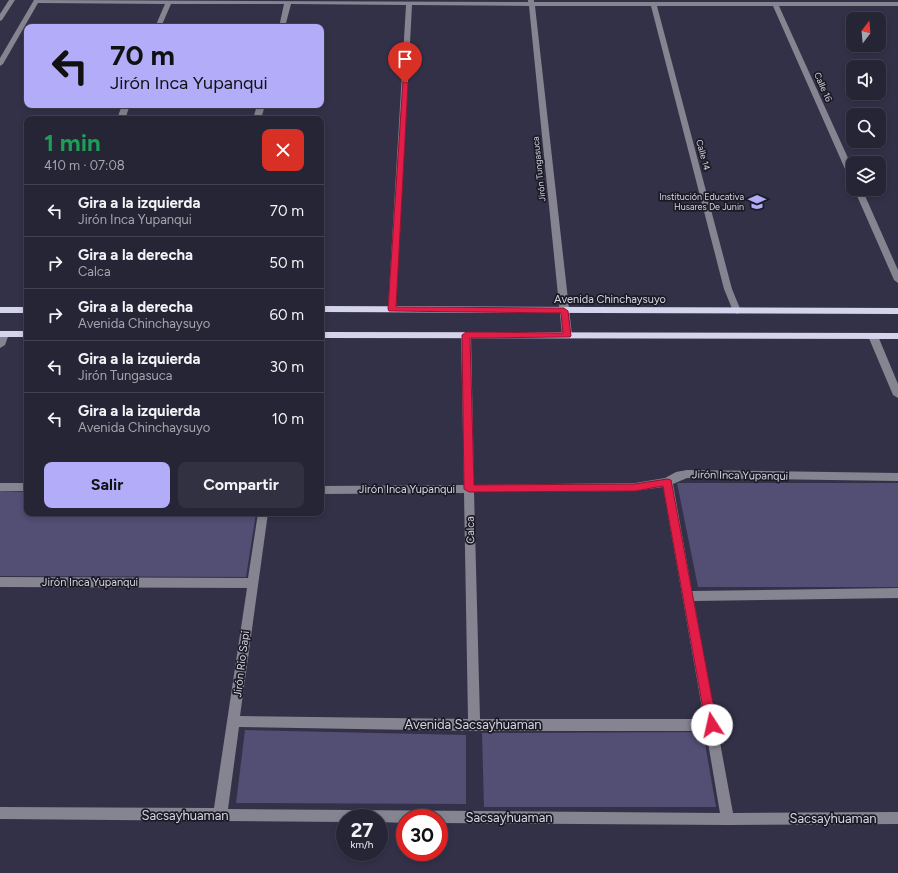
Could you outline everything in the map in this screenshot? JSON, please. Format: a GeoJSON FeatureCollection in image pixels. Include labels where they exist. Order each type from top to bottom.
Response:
{"type":"FeatureCollection","features":[{"type":"Feature","properties":{"kind":"main road","name":"Avenida Chinchaysuyo"},"geometry":{"type":"LineString","coordinates":[[324,309],[898,311]]}},
{"type":"Feature","properties":{"kind":"main road"},"geometry":{"type":"LineString","coordinates":[[0,310],[24,310]]}},
{"type":"Feature","properties":{"kind":"main road"},"geometry":{"type":"LineString","coordinates":[[2,334],[24,334]]}},
{"type":"Feature","properties":{"kind":"main road"},"geometry":{"type":"LineString","coordinates":[[324,335],[898,336]]}},
{"type":"Feature","properties":{"kind":"street"},"geometry":{"type":"LineString","coordinates":[[0,19],[12,0]]}},
{"type":"Feature","properties":{"kind":"street"},"geometry":{"type":"LineString","coordinates":[[0,64],[36,0],[409,3],[775,3],[897,5]]}},
{"type":"Feature","properties":{"kind":"street"},"geometry":{"type":"LineString","coordinates":[[159,24],[169,2]]}},
{"type":"Feature","properties":{"kind":"street"},"geometry":{"type":"LineString","coordinates":[[283,24],[288,2]]}},
{"type":"Feature","properties":{"kind":"street","name":"Jirón Tungasuca"},"geometry":{"type":"LineString","coordinates":[[531,2],[567,336]]}},
{"type":"Feature","properties":{"kind":"street"},"geometry":{"type":"LineString","coordinates":[[392,309],[409,3]]}},
{"type":"Feature","properties":{"kind":"street","name":"Calle 14"},"geometry":{"type":"LineString","coordinates":[[653,3],[726,281],[737,311]]}},
{"type":"Feature","properties":{"kind":"street","name":"Calle 16"},"geometry":{"type":"LineString","coordinates":[[775,3],[846,162]]}},
{"type":"Feature","properties":{"kind":"street"},"geometry":{"type":"LineString","coordinates":[[861,196],[898,280]]}},
{"type":"Feature","properties":{"kind":"street"},"geometry":{"type":"LineString","coordinates":[[0,345],[2,334]]}},
{"type":"Feature","properties":{"kind":"street","name":"Calca"},"geometry":{"type":"LineString","coordinates":[[466,335],[474,725]]}},
{"type":"Feature","properties":{"kind":"street"},"geometry":{"type":"LineString","coordinates":[[873,336],[898,395]]}},
{"type":"Feature","properties":{"kind":"street","name":"Jirón Inca Yupanqui"},"geometry":{"type":"LineString","coordinates":[[324,490],[635,487],[667,482],[680,475],[687,474],[898,477]]}},
{"type":"Feature","properties":{"kind":"street"},"geometry":{"type":"LineString","coordinates":[[667,482],[689,596],[728,819]]}},
{"type":"Feature","properties":{"kind":"street"},"geometry":{"type":"LineString","coordinates":[[0,487],[24,487]]}},
{"type":"Feature","properties":{"kind":"street","name":"Jirón Rio Sapi"},"geometry":{"type":"LineString","coordinates":[[220,815],[263,516]]}},
{"type":"Feature","properties":{"kind":"street","name":"Jirón Inca Yupanqui"},"geometry":{"type":"LineString","coordinates":[[0,582],[252,583]]}},
{"type":"Feature","properties":{"kind":"street"},"geometry":{"type":"LineString","coordinates":[[689,596],[898,593]]}},
{"type":"Feature","properties":{"kind":"street","name":"Avenida Sacsayhuaman"},"geometry":{"type":"LineString","coordinates":[[234,721],[474,725],[712,725]]}},
{"type":"Feature","properties":{"kind":"street","name":"Sacsayhuaman"},"geometry":{"type":"LineString","coordinates":[[0,814],[728,819],[898,818]]}},
{"type":"Feature","properties":{"kind":"shaded area"},"geometry":{"type":"Polygon","coordinates":[[[677,483],[898,483],[898,587],[698,587],[677,483]]]}},
{"type":"Feature","properties":{"kind":"shaded area"},"geometry":{"type":"Polygon","coordinates":[[[0,491],[24,492],[24,516],[256,516],[246,577],[0,576],[0,491]]]}},
{"type":"Feature","properties":{"kind":"shaded area"},"geometry":{"type":"Polygon","coordinates":[[[245,730],[466,735],[466,804],[236,803],[245,730]]]}},
{"type":"Feature","properties":{"kind":"shaded area"},"geometry":{"type":"Polygon","coordinates":[[[703,732],[716,807],[484,807],[482,733],[703,732]]]}},
{"type":"Feature","properties":{"kind":"place","name":"Institución Educativa Husares De Junin"},"geometry":{"type":"Point","coordinates":[757,202]}},
{"type":"Feature","properties":{"kind":"route"},"geometry":{"type":"LineString","coordinates":[[405,83],[392,309],[564,311],[567,336],[466,335],[469,489],[635,487],[667,482],[712,725]]}}]}
